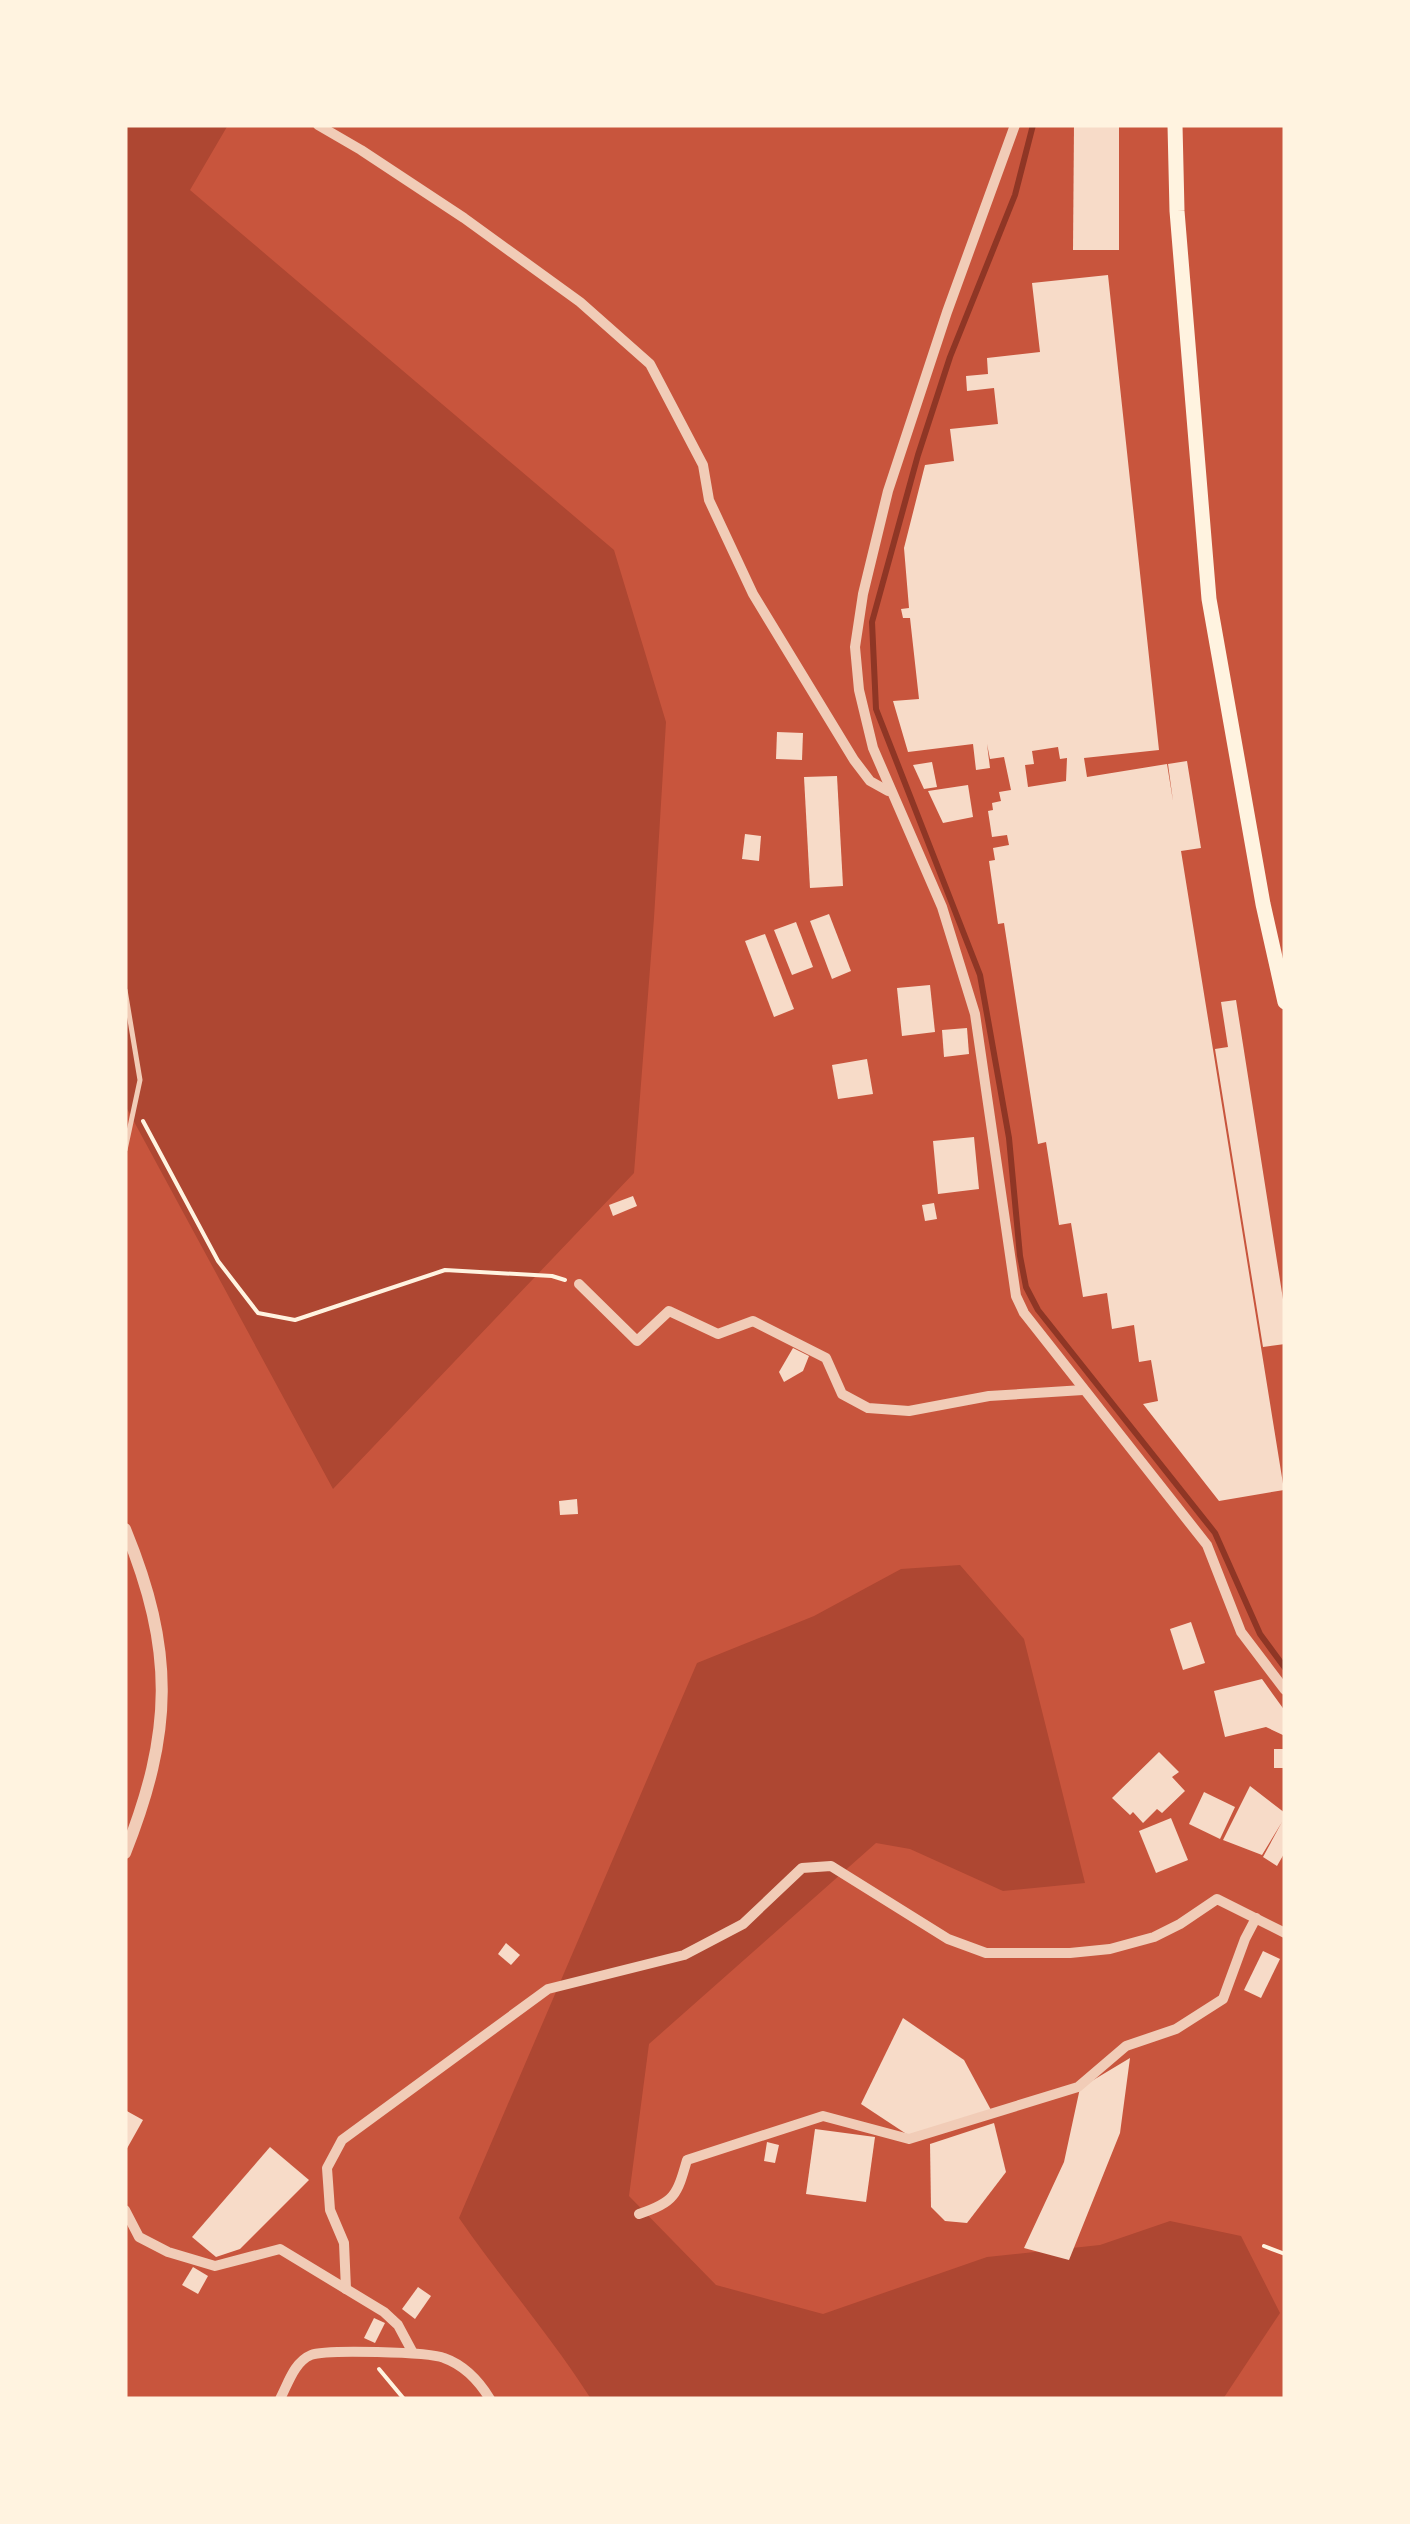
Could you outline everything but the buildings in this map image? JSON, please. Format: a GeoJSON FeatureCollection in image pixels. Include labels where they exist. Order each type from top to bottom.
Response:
{"type":"FeatureCollection","features":[{"type":"Feature","properties":{"kind":"main road"},"geometry":{"type":"LineString","coordinates":[[1176,125],[1177,211],[1209,599],[1262,904],[1285,1002]]}},
{"type":"Feature","properties":{"kind":"street"},"geometry":{"type":"LineString","coordinates":[[318,125],[464,218],[580,302],[650,364],[703,465],[709,500],[752,594],[854,760],[870,780],[889,792]]}},
{"type":"Feature","properties":{"kind":"street"},"geometry":{"type":"LineString","coordinates":[[1015,125],[946,312],[888,490],[863,594],[855,647],[860,690],[873,748],[942,907],[975,1014],[1016,1296],[1024,1314],[1207,1544],[1241,1632],[1285,1690]]}},
{"type":"Feature","properties":{"kind":"street"},"geometry":{"type":"LineString","coordinates":[[579,1284],[637,1341],[669,1311],[718,1334],[753,1321],[826,1358],[842,1394],[868,1408],[909,1411],[989,1396],[1084,1390]]}},
{"type":"Feature","properties":{"kind":"street"},"geometry":{"type":"LineString","coordinates":[[125,1529],[152,1606],[161,1654],[162,1717],[147,1797],[125,1853]]}},
{"type":"Feature","properties":{"kind":"street"},"geometry":{"type":"LineString","coordinates":[[346,2289],[344,2243],[330,2210],[327,2168],[342,2140],[548,1989],[684,1955],[743,1924],[802,1868],[831,1866],[948,1939],[986,1953],[1110,1949],[1167,1931],[1217,1900],[1285,1932]]}},
{"type":"Feature","properties":{"kind":"street"},"geometry":{"type":"LineString","coordinates":[[640,2214],[668,2205],[679,2188],[688,2160],[823,2116],[909,2139],[1078,2087],[1126,2046],[1176,2029],[1224,1999],[1256,1918]]}},
{"type":"Feature","properties":{"kind":"street"},"geometry":{"type":"LineString","coordinates":[[125,2210],[138,2237],[168,2252],[214,2266],[280,2249],[384,2312],[398,2325],[408,2354]]}},
{"type":"Feature","properties":{"kind":"street"},"geometry":{"type":"LineString","coordinates":[[280,2399],[296,2367],[312,2354],[443,2357],[467,2370],[490,2399]]}},
{"type":"Feature","properties":{"kind":"lane"},"geometry":{"type":"LineString","coordinates":[[125,990],[140,1080],[125,1150]]}},
{"type":"Feature","properties":{"kind":"path"},"geometry":{"type":"LineString","coordinates":[[133,1113],[147,1124],[218,1261],[258,1313],[294,1320],[446,1270],[552,1276],[579,1284]]}},
{"type":"Feature","properties":{"kind":"path"},"geometry":{"type":"LineString","coordinates":[[1264,2246],[1285,2254]]}},
{"type":"Feature","properties":{"kind":"path"},"geometry":{"type":"LineString","coordinates":[[404,2399],[378,2369],[408,2354]]}},
{"type":"Feature","properties":{"kind":"shaded area"},"geometry":{"type":"Polygon","coordinates":[[[125,125],[228,125],[190,190],[614,550],[666,722],[634,1173],[333,1489],[125,1105],[125,125]]]}},
{"type":"Feature","properties":{"kind":"shaded area"},"geometry":{"type":"Polygon","coordinates":[[[960,1565],[1024,1639],[1085,1883],[1003,1891],[910,1849],[876,1843],[649,2044],[629,2196],[716,2285],[823,2314],[987,2257],[1100,2245],[1170,2221],[1241,2236],[1280,2313],[1223,2399],[591,2399],[459,2218],[697,1663],[814,1616],[901,1569],[960,1565]]]}},
{"type":"Feature","properties":{"kind":"waterway"},"geometry":{"type":"LineString","coordinates":[[1033,125],[1015,195],[950,357],[918,455],[872,622],[876,709],[980,975],[1009,1138],[1026,1287],[1038,1310],[1215,1533],[1260,1634],[1285,1668]]}}]}
